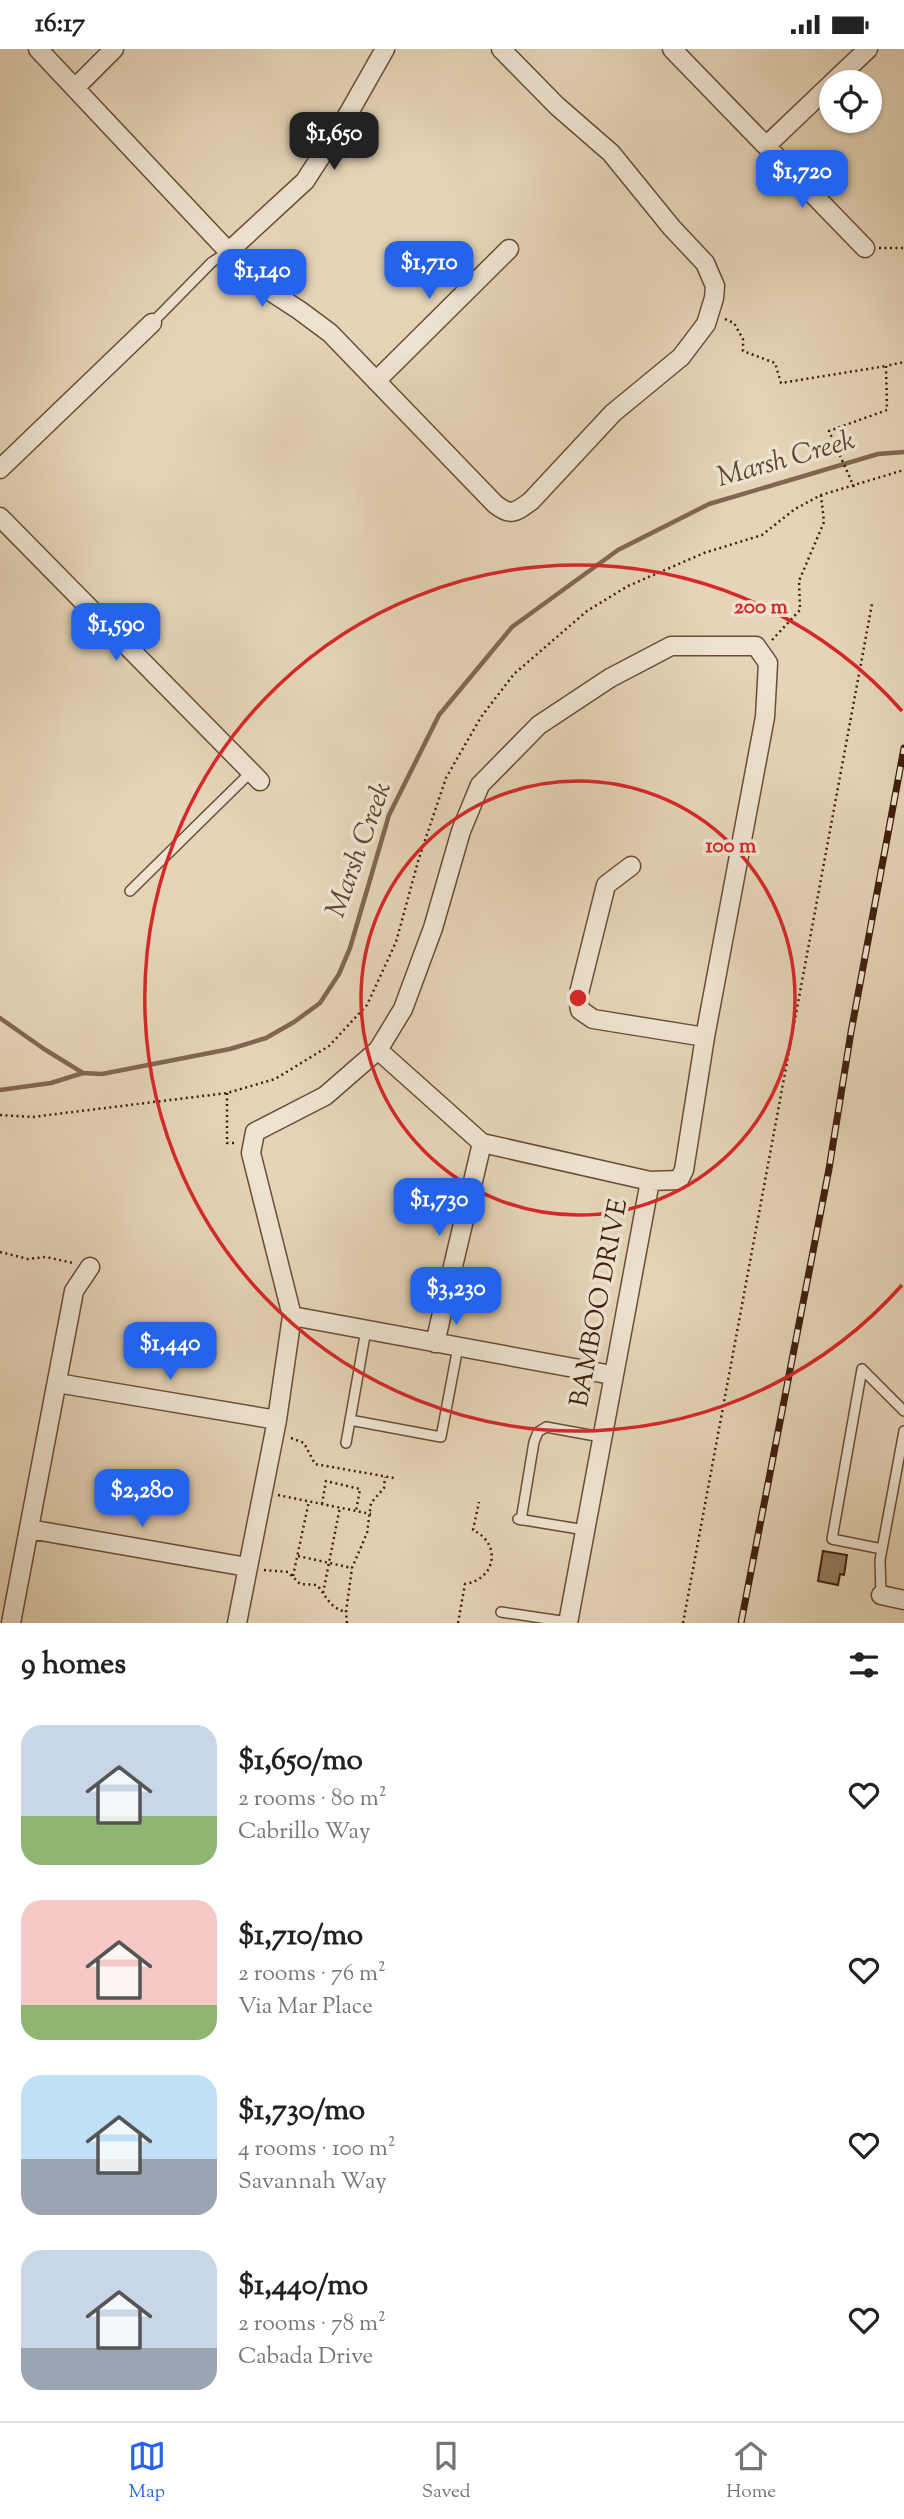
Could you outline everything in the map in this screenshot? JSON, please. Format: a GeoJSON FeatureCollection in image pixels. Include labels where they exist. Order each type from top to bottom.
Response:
{"type":"FeatureCollection","features":[{"type":"Feature","properties":{"kind":"street"},"geometry":{"type":"LineString","coordinates":[[38,49],[260,284],[330,333],[504,512],[516,511],[531,501],[613,413],[681,356],[705,324],[715,286],[705,263],[672,228],[611,153],[557,106],[501,49]]}},
{"type":"Feature","properties":{"kind":"street"},"geometry":{"type":"LineString","coordinates":[[75,88],[114,49]]}},
{"type":"Feature","properties":{"kind":"street"},"geometry":{"type":"LineString","coordinates":[[228,252],[305,181],[348,116],[385,49]]}},
{"type":"Feature","properties":{"kind":"street"},"geometry":{"type":"LineString","coordinates":[[672,49],[865,248]]}},
{"type":"Feature","properties":{"kind":"street"},"geometry":{"type":"LineString","coordinates":[[845,70],[867,49]]}},
{"type":"Feature","properties":{"kind":"street"},"geometry":{"type":"LineString","coordinates":[[766,146],[819,95]]}},
{"type":"Feature","properties":{"kind":"street"},"geometry":{"type":"LineString","coordinates":[[376,381],[509,249]]}},
{"type":"Feature","properties":{"kind":"street"},"geometry":{"type":"LineString","coordinates":[[0,469],[152,323]]}},
{"type":"Feature","properties":{"kind":"street"},"geometry":{"type":"LineString","coordinates":[[0,517],[256,776]]}},
{"type":"Feature","properties":{"kind":"street"},"geometry":{"type":"LineString","coordinates":[[237,1623],[275,1428],[292,1316],[251,1153],[255,1132],[325,1096],[378,1050],[403,1009],[433,928],[461,831],[480,785],[539,725],[610,678],[671,646],[756,646],[768,663],[765,717],[705,1037],[684,1170],[679,1180],[650,1181]]}},
{"type":"Feature","properties":{"kind":"street"},"geometry":{"type":"LineString","coordinates":[[631,866],[606,885],[578,997],[580,1010],[593,1019],[705,1037]]}},
{"type":"Feature","properties":{"kind":"street","name":"BAMBOO DRIVE"},"geometry":{"type":"LineString","coordinates":[[378,1050],[482,1143],[650,1181],[568,1622]]}},
{"type":"Feature","properties":{"kind":"street"},"geometry":{"type":"LineString","coordinates":[[435,1343],[482,1143]]}},
{"type":"Feature","properties":{"kind":"street"},"geometry":{"type":"LineString","coordinates":[[11,1623],[74,1291],[90,1267]]}},
{"type":"Feature","properties":{"kind":"street"},"geometry":{"type":"LineString","coordinates":[[292,1316],[612,1375]]}},
{"type":"Feature","properties":{"kind":"street"},"geometry":{"type":"LineString","coordinates":[[57,1383],[275,1428]]}},
{"type":"Feature","properties":{"kind":"street"},"geometry":{"type":"LineString","coordinates":[[29,1529],[247,1567]]}},
{"type":"Feature","properties":{"kind":"street"},"geometry":{"type":"LineString","coordinates":[[881,1595],[904,1600]]}},
{"type":"Feature","properties":{"kind":"lane"},"geometry":{"type":"LineString","coordinates":[[152,323],[212,262],[228,252]]}},
{"type":"Feature","properties":{"kind":"lane"},"geometry":{"type":"LineString","coordinates":[[130,891],[256,776]]}},
{"type":"Feature","properties":{"kind":"lane"},"geometry":{"type":"LineString","coordinates":[[345,1443],[366,1330]]}},
{"type":"Feature","properties":{"kind":"lane"},"geometry":{"type":"LineString","coordinates":[[350,1420],[441,1437],[458,1347]]}},
{"type":"Feature","properties":{"kind":"lane"},"geometry":{"type":"LineString","coordinates":[[882,1549],[832,1539],[862,1369],[904,1411]]}},
{"type":"Feature","properties":{"kind":"lane"},"geometry":{"type":"LineString","coordinates":[[585,1531],[519,1519],[538,1432],[546,1427],[601,1437]]}},
{"type":"Feature","properties":{"kind":"lane"},"geometry":{"type":"LineString","coordinates":[[881,1595],[882,1549],[904,1431]]}},
{"type":"Feature","properties":{"kind":"lane"},"geometry":{"type":"LineString","coordinates":[[504,1623],[504,1612],[568,1622]]}},
{"type":"Feature","properties":{"kind":"path"},"geometry":{"type":"LineString","coordinates":[[865,248],[904,249]]}},
{"type":"Feature","properties":{"kind":"path"},"geometry":{"type":"LineString","coordinates":[[709,313],[734,323],[743,339],[743,351],[775,363],[781,383],[904,362]]}},
{"type":"Feature","properties":{"kind":"path"},"geometry":{"type":"LineString","coordinates":[[854,487],[830,431],[887,410],[886,366]]}},
{"type":"Feature","properties":{"kind":"path"},"geometry":{"type":"LineString","coordinates":[[760,652],[800,610],[799,581],[824,522],[821,495]]}},
{"type":"Feature","properties":{"kind":"path"},"geometry":{"type":"LineString","coordinates":[[683,1623],[872,604]]}},
{"type":"Feature","properties":{"kind":"path"},"geometry":{"type":"LineString","coordinates":[[226,1093],[227,1143],[253,1142]]}},
{"type":"Feature","properties":{"kind":"path"},"geometry":{"type":"LineString","coordinates":[[0,1252],[28,1259],[46,1257],[90,1267]]}},
{"type":"Feature","properties":{"kind":"path"},"geometry":{"type":"LineString","coordinates":[[275,1428],[304,1443],[315,1464],[394,1478]]}},
{"type":"Feature","properties":{"kind":"path"},"geometry":{"type":"LineString","coordinates":[[347,1623],[352,1568],[367,1533],[371,1503],[384,1487],[385,1477]]}},
{"type":"Feature","properties":{"kind":"path"},"geometry":{"type":"LineString","coordinates":[[321,1504],[326,1481],[360,1489],[356,1511]]}},
{"type":"Feature","properties":{"kind":"path"},"geometry":{"type":"LineString","coordinates":[[263,1491],[371,1514]]}},
{"type":"Feature","properties":{"kind":"path"},"geometry":{"type":"LineString","coordinates":[[293,1577],[309,1501]]}},
{"type":"Feature","properties":{"kind":"path"},"geometry":{"type":"LineString","coordinates":[[457,1623],[465,1584],[474,1583],[485,1574],[492,1563],[492,1548],[482,1535],[473,1530],[480,1502]]}},
{"type":"Feature","properties":{"kind":"path"},"geometry":{"type":"LineString","coordinates":[[323,1593],[340,1507]]}},
{"type":"Feature","properties":{"kind":"path"},"geometry":{"type":"LineString","coordinates":[[298,1556],[352,1568]]}},
{"type":"Feature","properties":{"kind":"path"},"geometry":{"type":"LineString","coordinates":[[247,1567],[288,1572],[300,1584],[317,1585],[329,1604],[346,1612]]}},
{"type":"Feature","properties":{"kind":"building"},"geometry":{"type":"Polygon","coordinates":[[[823,1551],[847,1555],[844,1575],[840,1574],[838,1585],[818,1581],[823,1551]]]}},
{"type":"Feature","properties":{"kind":"waterway","name":"Marsh Creek"},"geometry":{"type":"LineString","coordinates":[[0,1090],[51,1083],[83,1073],[102,1074],[230,1049],[266,1038],[294,1022],[320,1003],[339,974],[350,948],[389,815],[439,715],[512,627],[618,550],[709,504],[878,454],[904,452]]}},
{"type":"Feature","properties":{"kind":"waterway"},"geometry":{"type":"LineString","coordinates":[[0,1018],[83,1073]]}},
{"type":"Feature","properties":{"kind":"railway"},"geometry":{"type":"LineString","coordinates":[[741,1623],[829,1169],[851,1032],[904,748]]}}]}
